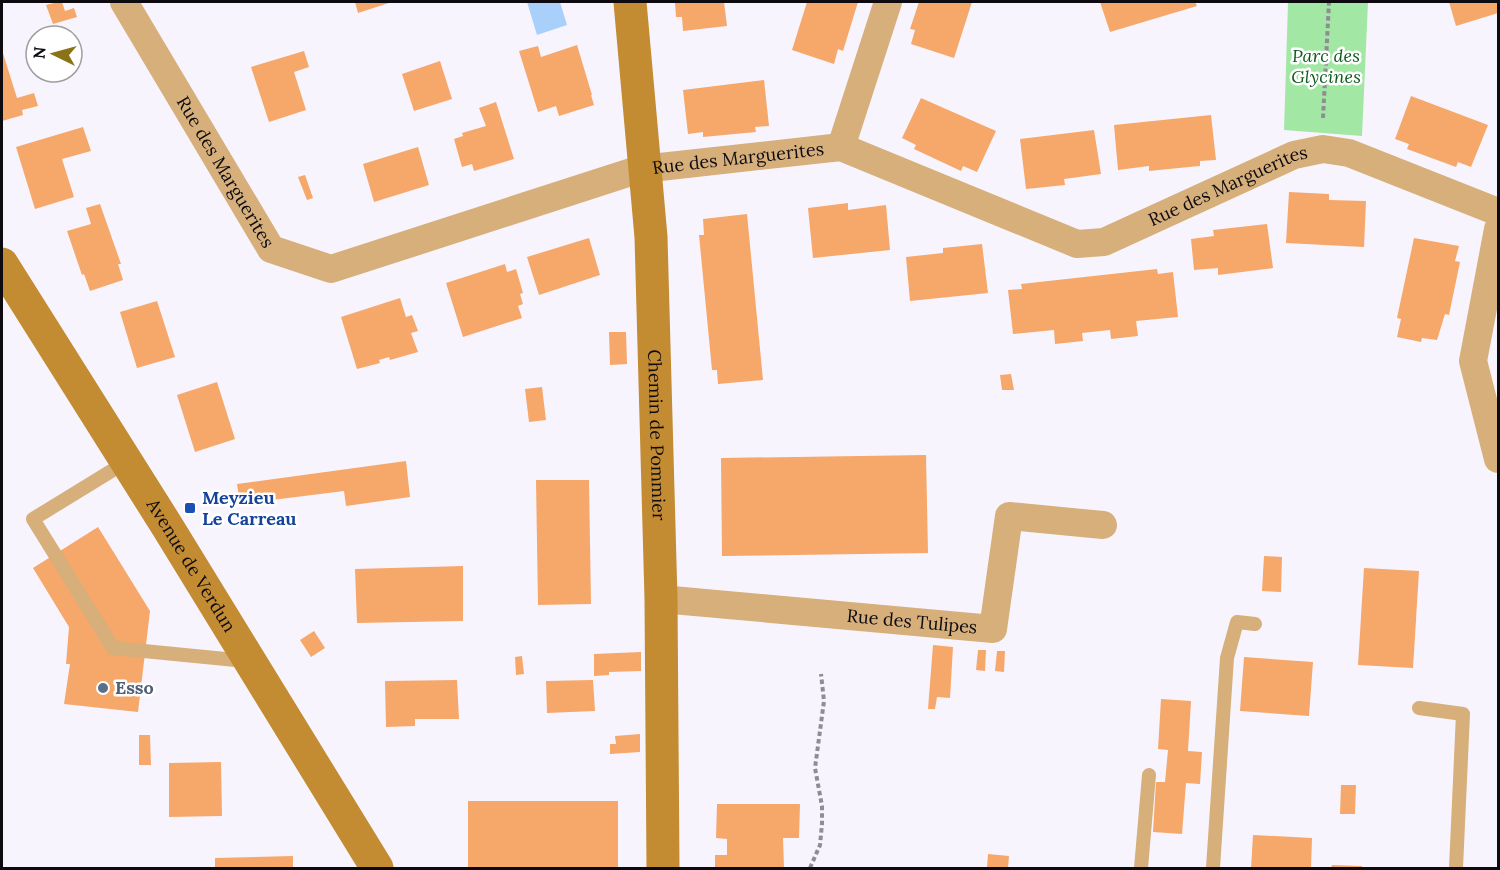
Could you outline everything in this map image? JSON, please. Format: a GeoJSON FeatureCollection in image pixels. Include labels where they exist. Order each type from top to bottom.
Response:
{"type":"FeatureCollection","features":[{"type":"Feature","properties":{"kind":"street","name":"Rue des Marguerites"},"geometry":{"type":"LineString","coordinates":[[124,2],[271,249],[331,269],[646,169],[842,147],[1077,244],[1104,242],[1294,156],[1323,149],[1349,153],[1498,212]]}},
{"type":"Feature","properties":{"kind":"street","name":"Chemin de Pommier"},"geometry":{"type":"LineString","coordinates":[[630,2],[651,237],[661,599],[663,868]]}},
{"type":"Feature","properties":{"kind":"street"},"geometry":{"type":"LineString","coordinates":[[842,147],[888,2]]}},
{"type":"Feature","properties":{"kind":"street"},"geometry":{"type":"LineString","coordinates":[[1498,229],[1473,361],[1498,459]]}},
{"type":"Feature","properties":{"kind":"street","name":"Avenue de Verdun"},"geometry":{"type":"LineString","coordinates":[[2,264],[250,661],[376,868]]}},
{"type":"Feature","properties":{"kind":"street","name":"Rue des Tulipes"},"geometry":{"type":"LineString","coordinates":[[661,599],[993,629],[1009,516],[1103,525]]}},
{"type":"Feature","properties":{"kind":"lane"},"geometry":{"type":"LineString","coordinates":[[126,462],[33,519],[94,618],[113,648],[250,661]]}},
{"type":"Feature","properties":{"kind":"lane"},"geometry":{"type":"LineString","coordinates":[[1212,868],[1227,658],[1237,622],[1255,624]]}},
{"type":"Feature","properties":{"kind":"lane"},"geometry":{"type":"LineString","coordinates":[[1419,708],[1463,714],[1456,868]]}},
{"type":"Feature","properties":{"kind":"lane"},"geometry":{"type":"LineString","coordinates":[[1141,868],[1149,776]]}},
{"type":"Feature","properties":{"kind":"path"},"geometry":{"type":"LineString","coordinates":[[1323,149],[1329,2]]}},
{"type":"Feature","properties":{"kind":"path"},"geometry":{"type":"LineString","coordinates":[[810,868],[820,845],[822,824],[822,806],[815,768],[824,701],[822,674]]}},
{"type":"Feature","properties":{"kind":"green space","name":"Parc des Glycines"},"geometry":{"type":"Polygon","coordinates":[[[1288,2],[1368,2],[1362,136],[1284,130],[1288,2]]]}},
{"type":"Feature","properties":{"kind":"water"},"geometry":{"type":"Polygon","coordinates":[[[527,2],[560,2],[567,25],[537,35],[527,2]]]}},
{"type":"Feature","properties":{"kind":"building"},"geometry":{"type":"Polygon","coordinates":[[[62,2],[65,11],[74,8],[77,17],[53,24],[46,5],[62,2]]]}},
{"type":"Feature","properties":{"kind":"building"},"geometry":{"type":"Polygon","coordinates":[[[355,2],[392,2],[358,13],[355,2]]]}},
{"type":"Feature","properties":{"kind":"building"},"geometry":{"type":"Polygon","coordinates":[[[675,2],[724,2],[727,26],[683,31],[682,17],[676,17],[675,2]]]}},
{"type":"Feature","properties":{"kind":"building"},"geometry":{"type":"Polygon","coordinates":[[[807,2],[858,2],[843,51],[838,49],[834,64],[792,50],[807,2]]]}},
{"type":"Feature","properties":{"kind":"building"},"geometry":{"type":"Polygon","coordinates":[[[919,2],[972,2],[954,58],[911,44],[915,30],[910,29],[919,2]]]}},
{"type":"Feature","properties":{"kind":"building"},"geometry":{"type":"Polygon","coordinates":[[[1100,2],[1195,2],[1197,6],[1110,32],[1100,2]]]}},
{"type":"Feature","properties":{"kind":"building"},"geometry":{"type":"Polygon","coordinates":[[[1449,2],[1498,2],[1498,13],[1456,26],[1449,2]]]}},
{"type":"Feature","properties":{"kind":"building"},"geometry":{"type":"Polygon","coordinates":[[[577,45],[594,105],[559,116],[556,106],[538,112],[519,51],[538,46],[541,57],[577,45]]]}},
{"type":"Feature","properties":{"kind":"building"},"geometry":{"type":"Polygon","coordinates":[[[2,50],[17,98],[34,93],[38,106],[22,110],[23,115],[2,121],[2,50]]]}},
{"type":"Feature","properties":{"kind":"building"},"geometry":{"type":"Polygon","coordinates":[[[304,51],[309,67],[294,72],[306,110],[269,122],[251,67],[304,51]]]}},
{"type":"Feature","properties":{"kind":"building"},"geometry":{"type":"Polygon","coordinates":[[[440,61],[452,99],[414,111],[402,74],[440,61]]]}},
{"type":"Feature","properties":{"kind":"building"},"geometry":{"type":"Polygon","coordinates":[[[764,80],[769,126],[755,127],[756,132],[703,137],[703,132],[688,134],[683,90],[764,80]]]}},
{"type":"Feature","properties":{"kind":"building"},"geometry":{"type":"Polygon","coordinates":[[[1411,96],[1488,125],[1471,167],[1458,162],[1456,167],[1407,149],[1409,144],[1395,139],[1411,96]]]}},
{"type":"Feature","properties":{"kind":"building"},"geometry":{"type":"Polygon","coordinates":[[[921,98],[996,131],[977,172],[963,166],[961,171],[914,149],[916,145],[902,138],[921,98]]]}},
{"type":"Feature","properties":{"kind":"building"},"geometry":{"type":"Polygon","coordinates":[[[496,102],[514,159],[474,171],[472,164],[462,167],[454,139],[463,136],[462,133],[486,126],[479,108],[496,102]]]}},
{"type":"Feature","properties":{"kind":"building"},"geometry":{"type":"Polygon","coordinates":[[[1211,115],[1216,160],[1200,161],[1200,166],[1149,171],[1149,166],[1118,170],[1114,125],[1211,115]]]}},
{"type":"Feature","properties":{"kind":"building"},"geometry":{"type":"Polygon","coordinates":[[[83,127],[91,151],[62,159],[74,197],[35,209],[16,147],[83,127]]]}},
{"type":"Feature","properties":{"kind":"building"},"geometry":{"type":"Polygon","coordinates":[[[1094,130],[1101,174],[1064,179],[1065,185],[1026,189],[1020,139],[1094,130]]]}},
{"type":"Feature","properties":{"kind":"building"},"geometry":{"type":"Polygon","coordinates":[[[418,147],[429,185],[374,202],[363,164],[418,147]]]}},
{"type":"Feature","properties":{"kind":"building"},"geometry":{"type":"Polygon","coordinates":[[[305,175],[313,198],[307,200],[298,177],[305,175]]]}},
{"type":"Feature","properties":{"kind":"building"},"geometry":{"type":"Polygon","coordinates":[[[1289,192],[1329,194],[1329,200],[1366,201],[1364,247],[1286,243],[1289,192]]]}},
{"type":"Feature","properties":{"kind":"building"},"geometry":{"type":"Polygon","coordinates":[[[848,203],[848,210],[886,205],[890,250],[813,258],[808,208],[848,203]]]}},
{"type":"Feature","properties":{"kind":"building"},"geometry":{"type":"Polygon","coordinates":[[[100,204],[121,264],[118,264],[123,280],[90,291],[67,231],[91,224],[86,208],[100,204]]]}},
{"type":"Feature","properties":{"kind":"building"},"geometry":{"type":"Polygon","coordinates":[[[747,214],[763,380],[718,384],[717,370],[712,370],[699,235],[704,235],[703,219],[747,214]]]}},
{"type":"Feature","properties":{"kind":"building"},"geometry":{"type":"Polygon","coordinates":[[[1267,224],[1273,268],[1218,275],[1218,268],[1194,270],[1191,239],[1214,236],[1213,230],[1267,224]]]}},
{"type":"Feature","properties":{"kind":"building"},"geometry":{"type":"Polygon","coordinates":[[[589,238],[600,275],[539,295],[527,257],[589,238]]]}},
{"type":"Feature","properties":{"kind":"building"},"geometry":{"type":"Polygon","coordinates":[[[1414,238],[1459,246],[1455,261],[1460,262],[1449,315],[1445,314],[1437,340],[1422,338],[1421,342],[1397,337],[1401,319],[1397,318],[1414,238]]]}},
{"type":"Feature","properties":{"kind":"building"},"geometry":{"type":"Polygon","coordinates":[[[982,244],[988,293],[910,301],[906,257],[943,253],[943,248],[982,244]]]}},
{"type":"Feature","properties":{"kind":"building"},"geometry":{"type":"Polygon","coordinates":[[[505,264],[507,272],[516,269],[523,293],[520,294],[523,304],[518,306],[522,318],[463,337],[446,283],[505,264]]]}},
{"type":"Feature","properties":{"kind":"building"},"geometry":{"type":"Polygon","coordinates":[[[1157,269],[1158,274],[1173,272],[1178,317],[1136,321],[1138,336],[1111,339],[1110,330],[1082,333],[1083,341],[1055,344],[1054,330],[1013,334],[1008,290],[1022,289],[1021,284],[1157,269]]]}},
{"type":"Feature","properties":{"kind":"building"},"geometry":{"type":"Polygon","coordinates":[[[400,298],[406,317],[412,315],[418,331],[411,333],[418,352],[390,360],[389,357],[379,360],[380,363],[357,369],[341,317],[400,298]]]}},
{"type":"Feature","properties":{"kind":"building"},"geometry":{"type":"Polygon","coordinates":[[[157,301],[175,357],[137,368],[120,312],[157,301]]]}},
{"type":"Feature","properties":{"kind":"building"},"geometry":{"type":"Polygon","coordinates":[[[609,332],[626,332],[627,364],[610,365],[609,332]]]}},
{"type":"Feature","properties":{"kind":"building"},"geometry":{"type":"Polygon","coordinates":[[[1011,374],[1014,390],[1002,390],[1000,375],[1011,374]]]}},
{"type":"Feature","properties":{"kind":"building"},"geometry":{"type":"Polygon","coordinates":[[[217,382],[235,439],[195,452],[177,395],[217,382]]]}},
{"type":"Feature","properties":{"kind":"building"},"geometry":{"type":"Polygon","coordinates":[[[542,387],[546,420],[529,422],[525,389],[542,387]]]}},
{"type":"Feature","properties":{"kind":"building"},"geometry":{"type":"Polygon","coordinates":[[[926,455],[928,553],[722,556],[721,458],[926,455]]]}},
{"type":"Feature","properties":{"kind":"building"},"geometry":{"type":"Polygon","coordinates":[[[406,461],[410,497],[346,506],[344,491],[240,504],[237,484],[406,461]]]}},
{"type":"Feature","properties":{"kind":"building"},"geometry":{"type":"Polygon","coordinates":[[[536,480],[589,480],[591,604],[538,605],[536,480]]]}},
{"type":"Feature","properties":{"kind":"building"},"geometry":{"type":"Polygon","coordinates":[[[98,527],[150,611],[138,712],[64,704],[70,664],[66,664],[69,627],[33,568],[98,527]]]}},
{"type":"Feature","properties":{"kind":"building"},"geometry":{"type":"Polygon","coordinates":[[[1264,556],[1282,557],[1281,592],[1262,591],[1264,556]]]}},
{"type":"Feature","properties":{"kind":"building"},"geometry":{"type":"Polygon","coordinates":[[[463,566],[463,621],[357,623],[355,569],[463,566]]]}},
{"type":"Feature","properties":{"kind":"building"},"geometry":{"type":"Polygon","coordinates":[[[1364,568],[1419,571],[1413,668],[1358,665],[1364,568]]]}},
{"type":"Feature","properties":{"kind":"building"},"geometry":{"type":"Polygon","coordinates":[[[314,631],[325,648],[311,657],[300,640],[314,631]]]}},
{"type":"Feature","properties":{"kind":"building"},"geometry":{"type":"Polygon","coordinates":[[[933,645],[953,647],[950,698],[937,697],[935,709],[928,709],[933,645]]]}},
{"type":"Feature","properties":{"kind":"building"},"geometry":{"type":"Polygon","coordinates":[[[978,650],[986,650],[985,671],[976,670],[978,650]]]}},
{"type":"Feature","properties":{"kind":"building"},"geometry":{"type":"Polygon","coordinates":[[[997,651],[1005,651],[1004,672],[995,671],[997,651]]]}},
{"type":"Feature","properties":{"kind":"building"},"geometry":{"type":"Polygon","coordinates":[[[641,652],[641,671],[609,672],[609,675],[594,676],[594,654],[641,652]]]}},
{"type":"Feature","properties":{"kind":"building"},"geometry":{"type":"Polygon","coordinates":[[[522,656],[524,674],[516,675],[515,657],[522,656]]]}},
{"type":"Feature","properties":{"kind":"building"},"geometry":{"type":"Polygon","coordinates":[[[1244,657],[1313,662],[1309,716],[1240,711],[1244,657]]]}},
{"type":"Feature","properties":{"kind":"building"},"geometry":{"type":"Polygon","coordinates":[[[457,680],[459,719],[415,719],[415,726],[386,727],[385,681],[457,680]]]}},
{"type":"Feature","properties":{"kind":"building"},"geometry":{"type":"Polygon","coordinates":[[[593,680],[595,711],[547,713],[546,681],[593,680]]]}},
{"type":"Feature","properties":{"kind":"building"},"geometry":{"type":"Polygon","coordinates":[[[1161,699],[1191,701],[1188,751],[1202,752],[1200,784],[1186,783],[1182,834],[1153,832],[1156,782],[1165,782],[1168,750],[1158,749],[1161,699]]]}},
{"type":"Feature","properties":{"kind":"building"},"geometry":{"type":"Polygon","coordinates":[[[640,734],[640,752],[610,754],[610,744],[616,744],[615,736],[640,734]]]}},
{"type":"Feature","properties":{"kind":"building"},"geometry":{"type":"Polygon","coordinates":[[[139,735],[150,735],[151,765],[139,765],[139,735]]]}},
{"type":"Feature","properties":{"kind":"building"},"geometry":{"type":"Polygon","coordinates":[[[221,762],[222,816],[169,817],[169,763],[221,762]]]}},
{"type":"Feature","properties":{"kind":"building"},"geometry":{"type":"Polygon","coordinates":[[[1341,785],[1356,785],[1355,814],[1340,814],[1341,785]]]}},
{"type":"Feature","properties":{"kind":"building"},"geometry":{"type":"Polygon","coordinates":[[[468,801],[618,801],[618,868],[468,868],[468,801]]]}},
{"type":"Feature","properties":{"kind":"building"},"geometry":{"type":"Polygon","coordinates":[[[717,804],[800,804],[799,838],[783,838],[784,868],[715,868],[715,855],[727,855],[727,839],[716,838],[717,804]]]}},
{"type":"Feature","properties":{"kind":"building"},"geometry":{"type":"Polygon","coordinates":[[[1253,835],[1312,838],[1311,868],[1251,868],[1253,835]]]}},
{"type":"Feature","properties":{"kind":"building"},"geometry":{"type":"Polygon","coordinates":[[[988,854],[1009,856],[1008,868],[987,868],[988,854]]]}},
{"type":"Feature","properties":{"kind":"building"},"geometry":{"type":"Polygon","coordinates":[[[293,856],[293,868],[215,868],[215,858],[293,856]]]}},
{"type":"Feature","properties":{"kind":"building"},"geometry":{"type":"Polygon","coordinates":[[[1332,865],[1362,866],[1362,868],[1331,868],[1332,865]]]}},
{"type":"Feature","properties":{"kind":"place","name":"Meyzieu Le Carreau"},"geometry":{"type":"Point","coordinates":[190,508]}},
{"type":"Feature","properties":{"kind":"place","name":"Esso"},"geometry":{"type":"Point","coordinates":[103,688]}}]}
